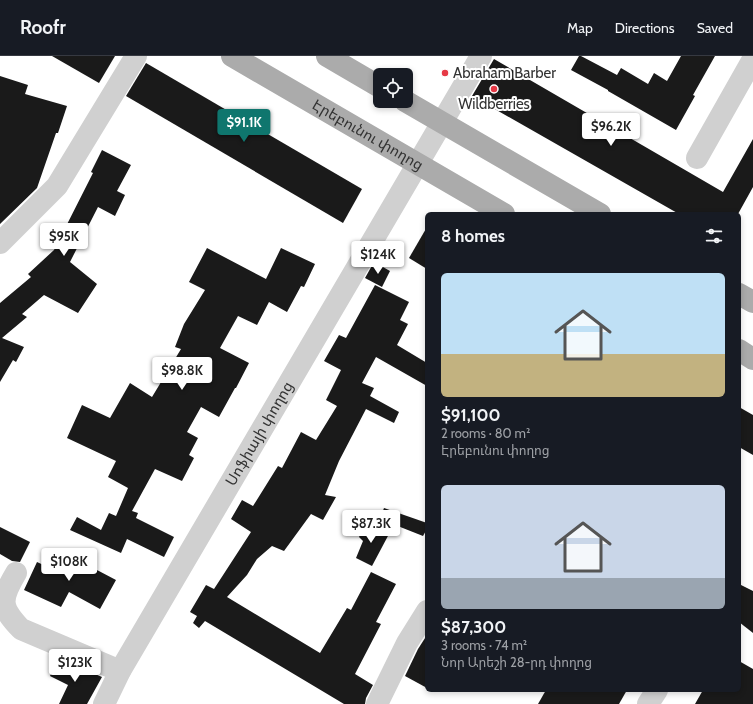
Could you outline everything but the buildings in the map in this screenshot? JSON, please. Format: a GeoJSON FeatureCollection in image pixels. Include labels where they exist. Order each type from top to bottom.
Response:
{"type":"FeatureCollection","features":[{"type":"Feature","properties":{"kind":"main road","name":"Էրեբունու փողոց"},"geometry":{"type":"LineString","coordinates":[[232,56],[501,212]]}},
{"type":"Feature","properties":{"kind":"main road"},"geometry":{"type":"LineString","coordinates":[[327,56],[373,83]]}},
{"type":"Feature","properties":{"kind":"main road"},"geometry":{"type":"LineString","coordinates":[[413,106],[597,212]]}},
{"type":"Feature","properties":{"kind":"main road"},"geometry":{"type":"LineString","coordinates":[[741,295],[753,302]]}},
{"type":"Feature","properties":{"kind":"main road"},"geometry":{"type":"LineString","coordinates":[[741,351],[753,358]]}},
{"type":"Feature","properties":{"kind":"street"},"geometry":{"type":"LineString","coordinates":[[0,243],[57,186],[136,56]]}},
{"type":"Feature","properties":{"kind":"street"},"geometry":{"type":"LineString","coordinates":[[443,123],[481,56]]}},
{"type":"Feature","properties":{"kind":"street"},"geometry":{"type":"LineString","coordinates":[[697,158],[753,59]]}},
{"type":"Feature","properties":{"kind":"street","name":"Սոֆիայի փողոց"},"geometry":{"type":"LineString","coordinates":[[104,704],[120,671],[443,123]]}},
{"type":"Feature","properties":{"kind":"street"},"geometry":{"type":"LineString","coordinates":[[16,573],[7,586],[2,603],[4,611],[11,620],[21,629],[120,671]]}},
{"type":"Feature","properties":{"kind":"street"},"geometry":{"type":"LineString","coordinates":[[377,704],[407,643],[425,614]]}},
{"type":"Feature","properties":{"kind":"street"},"geometry":{"type":"LineString","coordinates":[[648,704],[656,692]]}},
{"type":"Feature","properties":{"kind":"place","name":"Abraham Barber"},"geometry":{"type":"Point","coordinates":[445,73]}},
{"type":"Feature","properties":{"kind":"place","name":"Wildberries"},"geometry":{"type":"Point","coordinates":[494,89]}}]}
